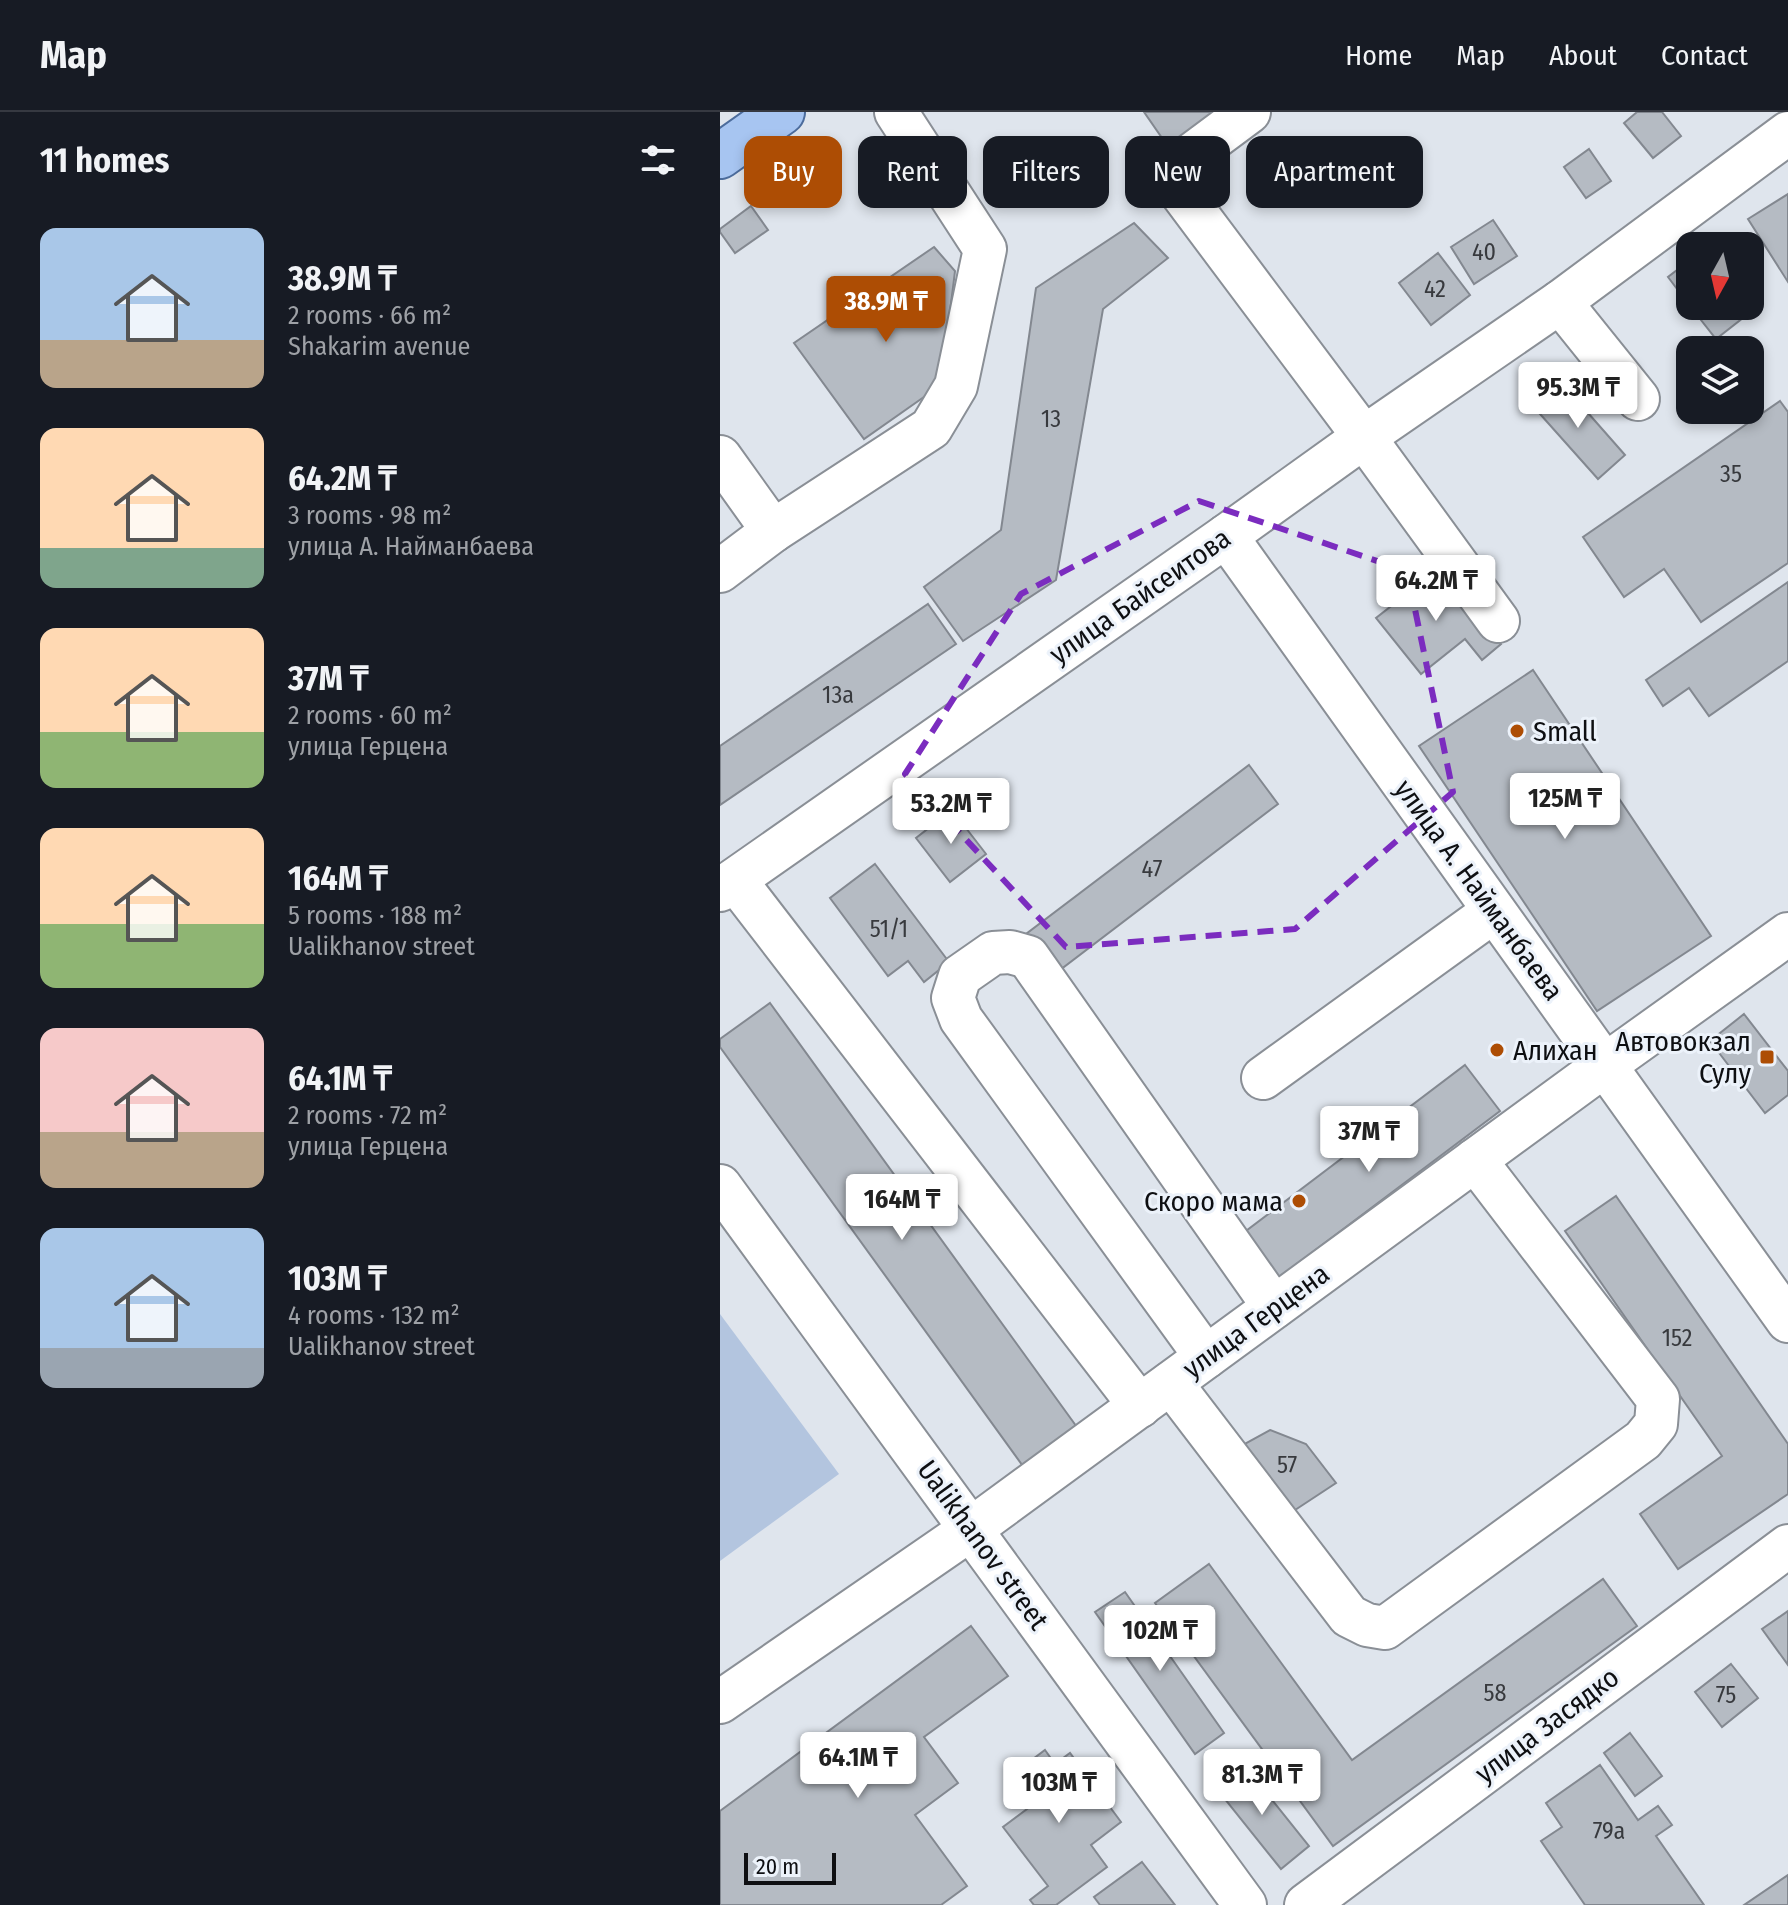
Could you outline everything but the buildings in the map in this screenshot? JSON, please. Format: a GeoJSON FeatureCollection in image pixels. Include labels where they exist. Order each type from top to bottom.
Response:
{"type":"FeatureCollection","features":[{"type":"Feature","properties":{"kind":"main road"},"geometry":{"type":"LineString","coordinates":[[720,156],[782,112]]}},
{"type":"Feature","properties":{"kind":"street"},"geometry":{"type":"LineString","coordinates":[[720,571],[773,531],[931,428],[956,386],[985,249],[896,112]]}},
{"type":"Feature","properties":{"kind":"street"},"geometry":{"type":"LineString","coordinates":[[1249,112],[1175,167],[1179,190],[1498,621]]}},
{"type":"Feature","properties":{"kind":"street","name":"улица Байсеитова"},"geometry":{"type":"LineString","coordinates":[[727,885],[1560,302],[1788,133]]}},
{"type":"Feature","properties":{"kind":"street"},"geometry":{"type":"LineString","coordinates":[[1560,302],[1638,399]]}},
{"type":"Feature","properties":{"kind":"street"},"geometry":{"type":"LineString","coordinates":[[720,457],[773,531]]}},
{"type":"Feature","properties":{"kind":"street","name":"улица А. Найманбаева"},"geometry":{"type":"LineString","coordinates":[[1226,536],[1788,1321]]}},
{"type":"Feature","properties":{"kind":"street"},"geometry":{"type":"LineString","coordinates":[[727,885],[1156,1394],[1349,1616],[1367,1625],[1385,1628],[1643,1440],[1656,1424],[1658,1399],[1475,1160]]}},
{"type":"Feature","properties":{"kind":"street"},"geometry":{"type":"LineString","coordinates":[[1263,1078],[1494,911]]}},
{"type":"Feature","properties":{"kind":"street","name":"улица Герцена"},"geometry":{"type":"LineString","coordinates":[[720,1702],[971,1529],[1788,934]]}},
{"type":"Feature","properties":{"kind":"street"},"geometry":{"type":"LineString","coordinates":[[1206,1357],[961,1019],[953,998],[960,976],[993,953],[1010,952],[1028,957],[1274,1307]]}},
{"type":"Feature","properties":{"kind":"street","name":"Ualikhanov street"},"geometry":{"type":"LineString","coordinates":[[720,1186],[1245,1905]]}},
{"type":"Feature","properties":{"kind":"street","name":"улица Засядко"},"geometry":{"type":"LineString","coordinates":[[1306,1905],[1788,1546]]}},
{"type":"Feature","properties":{"kind":"highlighted area"},"geometry":{"type":"Polygon","coordinates":[[[1199,501],[1407,571],[1453,792],[1295,929],[1066,947],[905,774],[1021,594],[1199,501]]]}},
{"type":"Feature","properties":{"kind":"shaded area"},"geometry":{"type":"Polygon","coordinates":[[[720,1314],[839,1474],[720,1561],[720,1314]]]}},
{"type":"Feature","properties":{"kind":"place","name":"Small"},"geometry":{"type":"Point","coordinates":[1517,731]}},
{"type":"Feature","properties":{"kind":"place","name":"Алихан"},"geometry":{"type":"Point","coordinates":[1497,1050]}},
{"type":"Feature","properties":{"kind":"place","name":"Автовокзал Сулу"},"geometry":{"type":"Point","coordinates":[1767,1057]}},
{"type":"Feature","properties":{"kind":"place","name":"Скоро мама"},"geometry":{"type":"Point","coordinates":[1299,1201]}}]}
